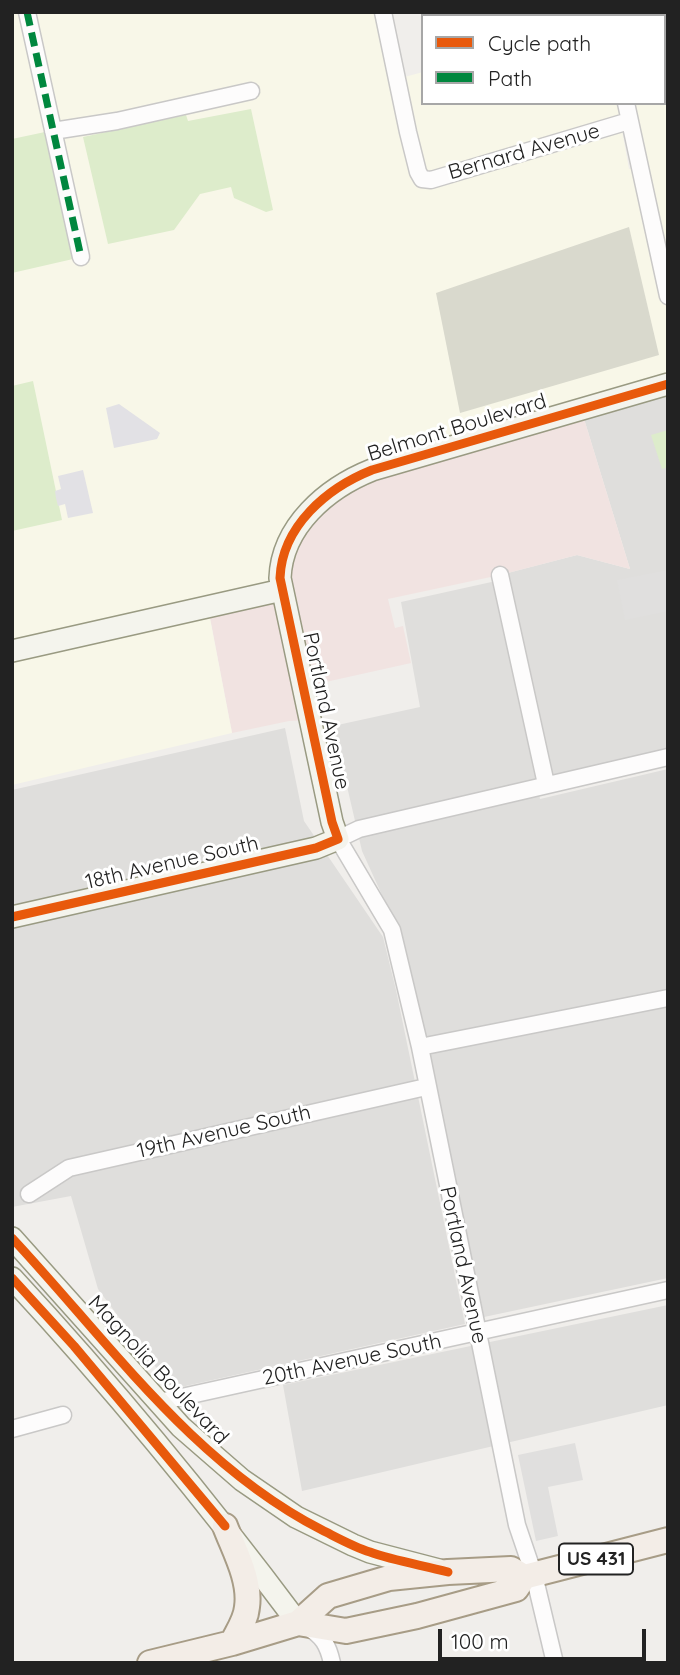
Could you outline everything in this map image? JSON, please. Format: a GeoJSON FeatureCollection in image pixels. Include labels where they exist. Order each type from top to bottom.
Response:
{"type":"FeatureCollection","features":[{"type":"Feature","properties":{"kind":"main road"},"geometry":{"type":"LineString","coordinates":[[225,1526],[247,1592],[243,1623],[232,1643]]}},
{"type":"Feature","properties":{"kind":"main road","name":"US 431"},"geometry":{"type":"LineString","coordinates":[[298,1623],[346,1631],[417,1616],[516,1589],[529,1576],[668,1540]]}},
{"type":"Feature","properties":{"kind":"main road","name":"US 431"},"geometry":{"type":"LineString","coordinates":[[150,1663],[298,1623],[328,1596],[389,1578],[511,1569],[529,1576]]}},
{"type":"Feature","properties":{"kind":"street"},"geometry":{"type":"LineString","coordinates":[[27,12],[80,257]]}},
{"type":"Feature","properties":{"kind":"street","name":"Bernard Avenue"},"geometry":{"type":"LineString","coordinates":[[383,12],[408,132],[422,179],[431,180],[629,121]]}},
{"type":"Feature","properties":{"kind":"street"},"geometry":{"type":"LineString","coordinates":[[53,131],[117,121],[251,90]]}},
{"type":"Feature","properties":{"kind":"street"},"geometry":{"type":"LineString","coordinates":[[626,105],[668,296]]}},
{"type":"Feature","properties":{"kind":"street","name":"Belmont Boulevard"},"geometry":{"type":"LineString","coordinates":[[282,590],[281,564],[292,535],[316,506],[349,481],[372,470],[668,384]]}},
{"type":"Feature","properties":{"kind":"street"},"geometry":{"type":"LineString","coordinates":[[500,575],[546,785]]}},
{"type":"Feature","properties":{"kind":"street"},"geometry":{"type":"LineString","coordinates":[[12,651],[282,590]]}},
{"type":"Feature","properties":{"kind":"street","name":"Portland Avenue"},"geometry":{"type":"LineString","coordinates":[[282,590],[332,822],[338,839],[392,930],[419,1047],[517,1525],[555,1663]]}},
{"type":"Feature","properties":{"kind":"street","name":"18th Avenue South"},"geometry":{"type":"LineString","coordinates":[[12,917],[316,848],[359,830],[668,757]]}},
{"type":"Feature","properties":{"kind":"street"},"geometry":{"type":"LineString","coordinates":[[419,1047],[668,998]]}},
{"type":"Feature","properties":{"kind":"street","name":"19th Avenue South"},"geometry":{"type":"LineString","coordinates":[[29,1194],[69,1167],[426,1087]]}},
{"type":"Feature","properties":{"kind":"street","name":"Magnolia Boulevard"},"geometry":{"type":"LineString","coordinates":[[12,1238],[181,1427],[266,1498],[296,1517],[370,1552],[447,1572]]}},
{"type":"Feature","properties":{"kind":"street"},"geometry":{"type":"LineString","coordinates":[[12,1278],[74,1346],[225,1526],[298,1623],[320,1634],[326,1643],[332,1663]]}},
{"type":"Feature","properties":{"kind":"street","name":"20th Avenue South"},"geometry":{"type":"LineString","coordinates":[[159,1402],[668,1290]]}},
{"type":"Feature","properties":{"kind":"street"},"geometry":{"type":"LineString","coordinates":[[12,1429],[63,1415]]}},
{"type":"Feature","properties":{"kind":"shaded area"},"geometry":{"type":"Polygon","coordinates":[[[12,12],[383,12],[397,79],[421,73],[421,105],[617,105],[629,169],[639,167],[634,105],[666,105],[668,18],[668,384],[372,470],[308,514],[282,590],[208,608],[232,733],[12,785],[12,12]]]}},
{"type":"Feature","properties":{"kind":"shaded area"},"geometry":{"type":"Polygon","coordinates":[[[495,12],[602,14],[496,14],[495,12]]]}},
{"type":"Feature","properties":{"kind":"shaded area"},"geometry":{"type":"Polygon","coordinates":[[[629,227],[659,355],[460,413],[436,293],[629,227]]]}},
{"type":"Feature","properties":{"kind":"shaded area"},"geometry":{"type":"Polygon","coordinates":[[[668,384],[668,757],[546,784],[500,575],[577,555],[630,569],[581,409],[668,384]]]}},
{"type":"Feature","properties":{"kind":"shaded area"},"geometry":{"type":"Polygon","coordinates":[[[119,404],[160,433],[157,439],[114,448],[106,408],[119,404]]]}},
{"type":"Feature","properties":{"kind":"shaded area"},"geometry":{"type":"Polygon","coordinates":[[[581,409],[630,569],[577,555],[388,599],[395,628],[403,626],[411,663],[303,687],[310,720],[289,721],[232,733],[208,607],[281,564],[337,488],[581,409]]]}},
{"type":"Feature","properties":{"kind":"shaded area"},"geometry":{"type":"Polygon","coordinates":[[[83,470],[93,513],[68,518],[65,504],[58,506],[56,498],[55,491],[61,489],[58,476],[83,470]]]}},
{"type":"Feature","properties":{"kind":"shaded area"},"geometry":{"type":"Polygon","coordinates":[[[668,570],[668,611],[625,620],[617,580],[668,570]]]}},
{"type":"Feature","properties":{"kind":"shaded area"},"geometry":{"type":"Polygon","coordinates":[[[496,581],[540,799],[668,769],[668,1278],[484,1317],[401,937],[362,851],[333,726],[420,707],[401,602],[496,581]]]}},
{"type":"Feature","properties":{"kind":"shaded area"},"geometry":{"type":"Polygon","coordinates":[[[285,728],[304,821],[383,937],[465,1324],[172,1389],[98,1289],[71,1196],[12,1207],[12,790],[285,728]]]}},
{"type":"Feature","properties":{"kind":"shaded area"},"geometry":{"type":"Polygon","coordinates":[[[668,1305],[668,1405],[302,1491],[283,1385],[668,1305]]]}},
{"type":"Feature","properties":{"kind":"shaded area"},"geometry":{"type":"Polygon","coordinates":[[[575,1443],[583,1480],[548,1487],[558,1536],[536,1541],[518,1455],[575,1443]]]}},
{"type":"Feature","properties":{"kind":"green space"},"geometry":{"type":"Polygon","coordinates":[[[251,109],[273,210],[266,212],[234,198],[231,187],[200,194],[174,230],[108,244],[83,137],[186,115],[188,121],[251,109]]]}},
{"type":"Feature","properties":{"kind":"green space"},"geometry":{"type":"Polygon","coordinates":[[[45,132],[73,259],[12,273],[12,139],[45,132]]]}},
{"type":"Feature","properties":{"kind":"green space"},"geometry":{"type":"Polygon","coordinates":[[[33,381],[62,520],[12,531],[12,386],[33,381]]]}},
{"type":"Feature","properties":{"kind":"green space"},"geometry":{"type":"Polygon","coordinates":[[[668,430],[668,467],[662,469],[651,435],[668,430]]]}},
{"type":"Feature","properties":{"kind":"marked path"},"geometry":{"type":"LineString","coordinates":[[27,12],[81,257]]}},
{"type":"Feature","properties":{"kind":"cycle path"},"geometry":{"type":"LineString","coordinates":[[12,917],[316,848],[338,839],[332,822],[280,578],[283,559],[298,526],[324,498],[372,470],[668,384]]}},
{"type":"Feature","properties":{"kind":"cycle path"},"geometry":{"type":"LineString","coordinates":[[12,1238],[155,1398],[233,1471],[276,1503],[352,1545],[389,1558],[448,1572]]}},
{"type":"Feature","properties":{"kind":"cycle path"},"geometry":{"type":"LineString","coordinates":[[12,1278],[74,1346],[225,1526]]}}]}
